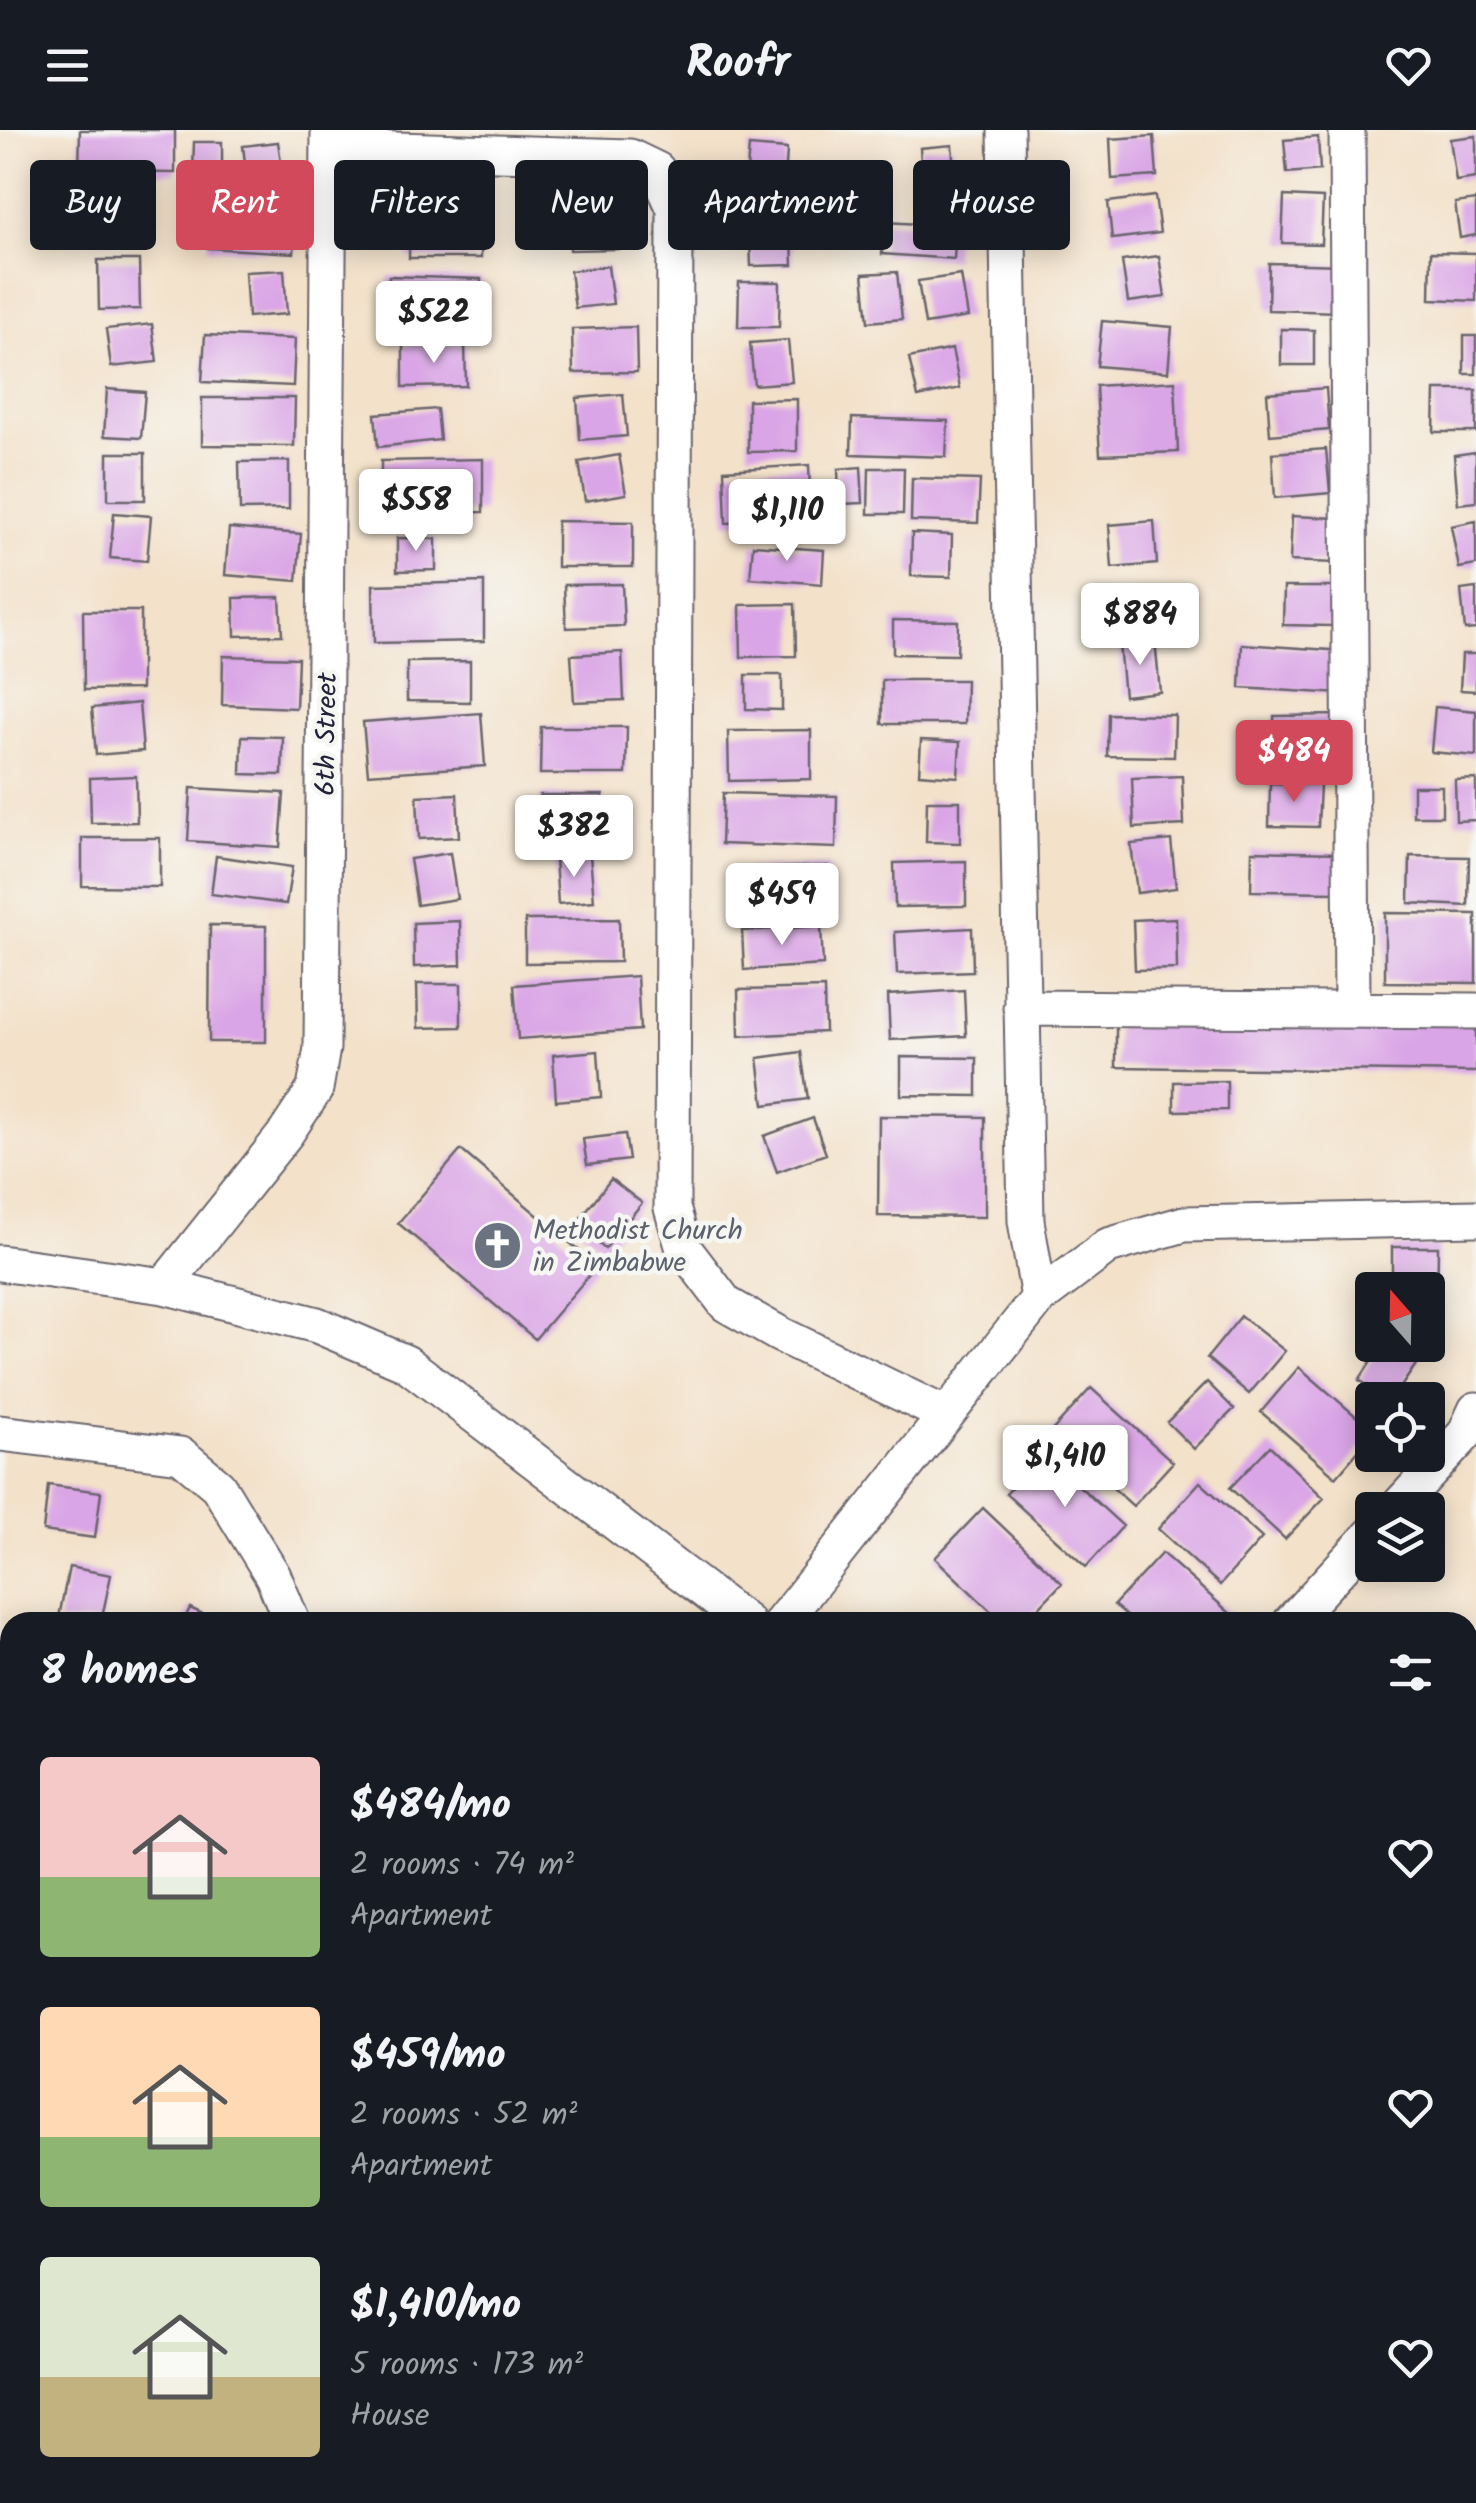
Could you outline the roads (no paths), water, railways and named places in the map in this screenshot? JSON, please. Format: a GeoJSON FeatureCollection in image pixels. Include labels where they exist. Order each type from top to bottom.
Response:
{"type":"FeatureCollection","features":[{"type":"Feature","properties":{"kind":"street"},"geometry":{"type":"LineString","coordinates":[[1006,130],[1026,1221],[1039,1298]]}},
{"type":"Feature","properties":{"kind":"street"},"geometry":{"type":"LineString","coordinates":[[1347,130],[1352,1008]]}},
{"type":"Feature","properties":{"kind":"street"},"geometry":{"type":"LineString","coordinates":[[329,139],[630,157],[657,170],[675,209],[672,1208],[684,1250],[726,1304],[944,1414]]}},
{"type":"Feature","properties":{"kind":"street","name":"6th Street"},"geometry":{"type":"LineString","coordinates":[[164,1286],[286,1133],[315,1089],[322,1048],[329,139]]}},
{"type":"Feature","properties":{"kind":"street"},"geometry":{"type":"LineString","coordinates":[[1021,1008],[1476,1011]]}},
{"type":"Feature","properties":{"kind":"street"},"geometry":{"type":"LineString","coordinates":[[790,1612],[1039,1298],[1108,1246],[1184,1224],[1476,1218]]}},
{"type":"Feature","properties":{"kind":"street"},"geometry":{"type":"LineString","coordinates":[[0,1262],[164,1286],[317,1325],[406,1362],[733,1612]]}},
{"type":"Feature","properties":{"kind":"street"},"geometry":{"type":"LineString","coordinates":[[1412,1492],[1465,1434],[1476,1410]]}},
{"type":"Feature","properties":{"kind":"street"},"geometry":{"type":"LineString","coordinates":[[0,1433],[181,1455],[218,1486],[273,1576],[288,1612]]}},
{"type":"Feature","properties":{"kind":"street"},"geometry":{"type":"LineString","coordinates":[[1300,1612],[1355,1552]]}},
{"type":"Feature","properties":{"kind":"place","name":"Methodist Church in Zimbabwe"},"geometry":{"type":"Point","coordinates":[498,1245]}}]}
